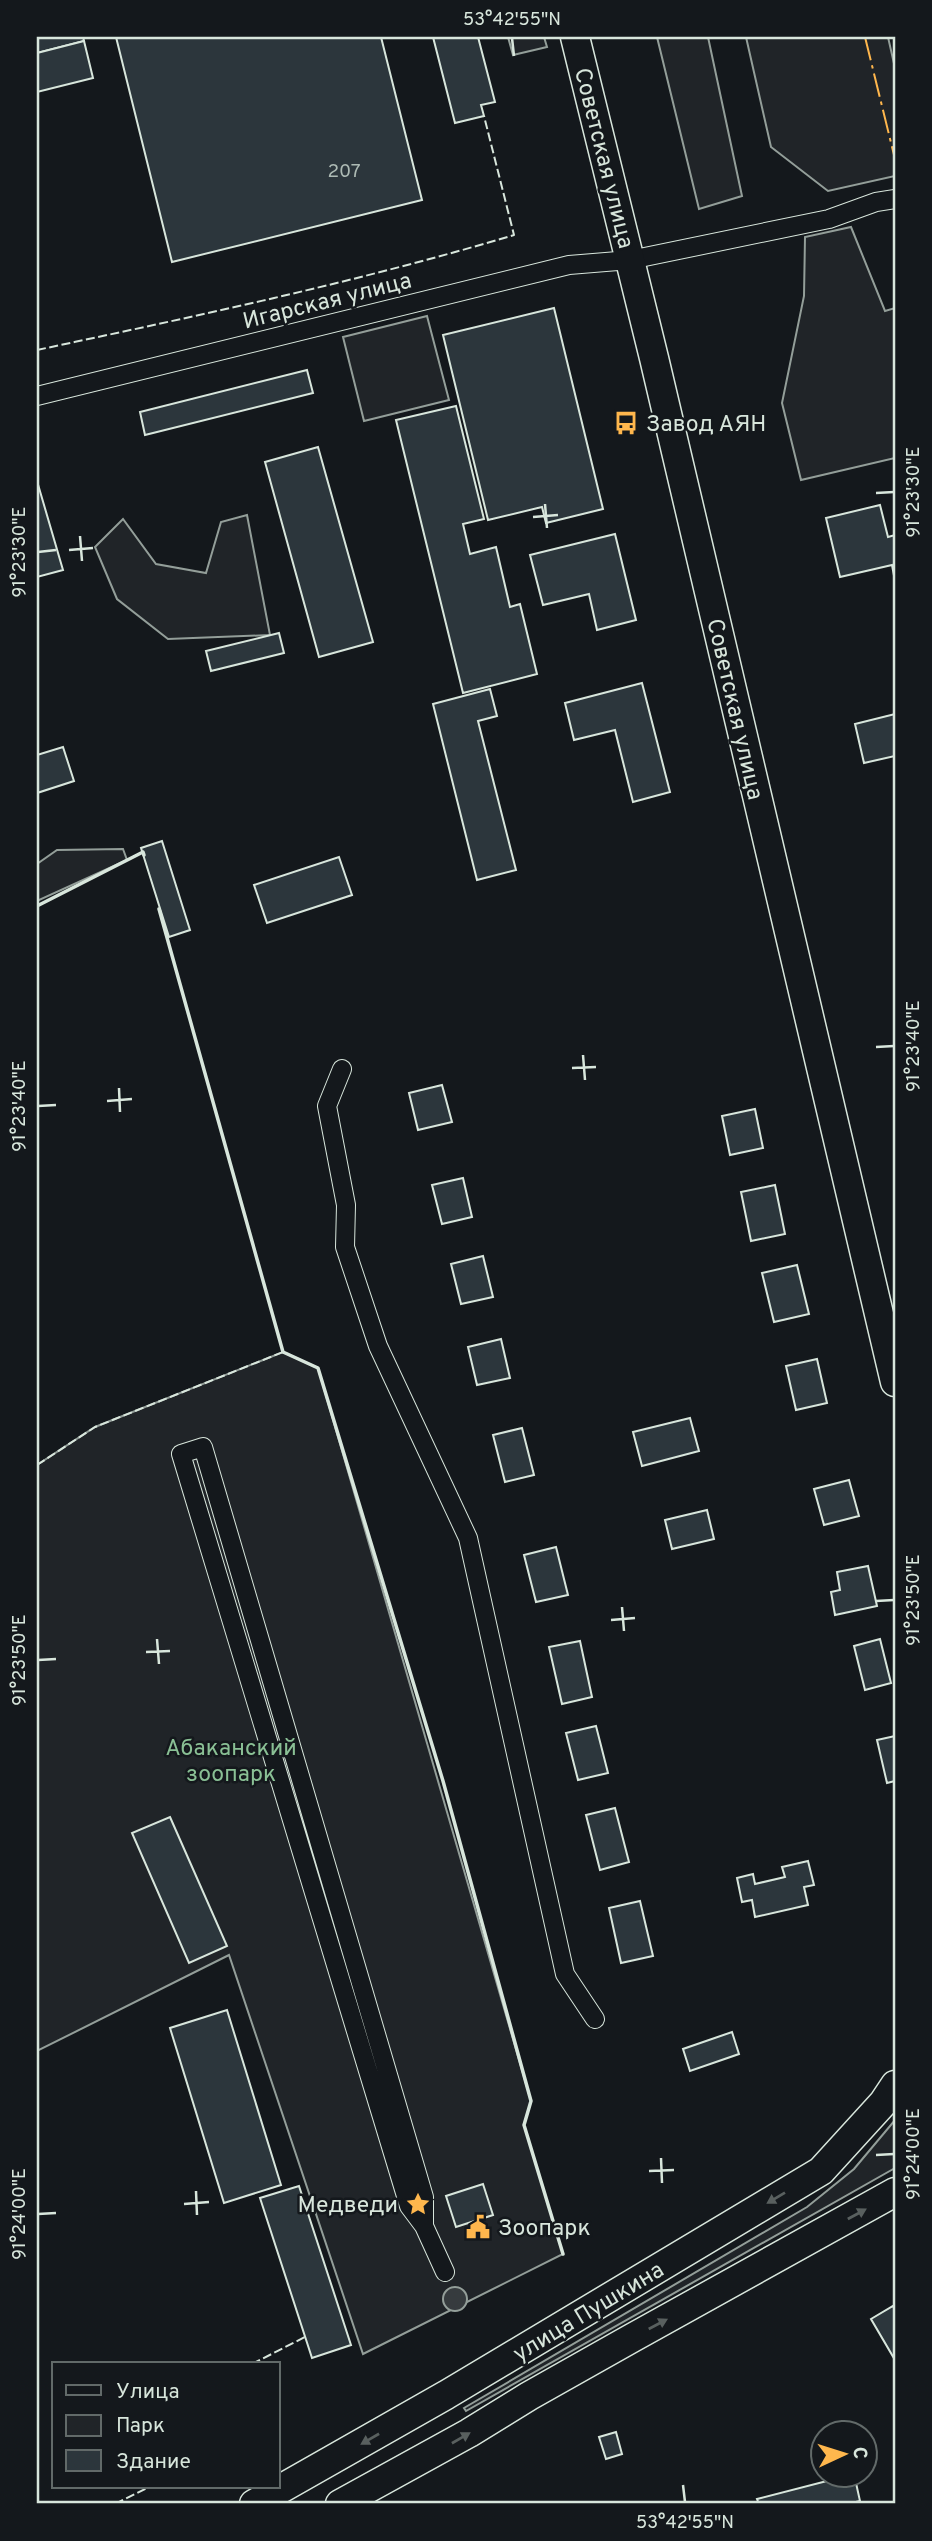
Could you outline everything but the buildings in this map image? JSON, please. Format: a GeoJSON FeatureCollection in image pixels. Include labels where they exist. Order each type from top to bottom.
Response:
{"type":"FeatureCollection","features":[{"type":"Feature","properties":{"kind":"main road","name":"Советская улица"},"geometry":{"type":"LineString","coordinates":[[575,37],[895,1382]]}},
{"type":"Feature","properties":{"kind":"main road","name":"улица Пушкина"},"geometry":{"type":"LineString","coordinates":[[254,2504],[446,2395],[821,2171],[883,2103],[895,2085]]}},
{"type":"Feature","properties":{"kind":"main road","name":"улица Пушкина"},"geometry":{"type":"LineString","coordinates":[[340,2504],[895,2192]]}},
{"type":"Feature","properties":{"kind":"street","name":"Игарская улица"},"geometry":{"type":"LineString","coordinates":[[37,396],[569,265],[630,260],[829,219],[876,202],[895,199]]}},
{"type":"Feature","properties":{"kind":"street"},"geometry":{"type":"LineString","coordinates":[[342,1069],[327,1106],[346,1205],[345,1247],[378,1346],[468,1538],[565,1974],[595,2019]]}},
{"type":"Feature","properties":{"kind":"street"},"geometry":{"type":"LineString","coordinates":[[424,2226],[424,2197],[203,1447],[181,1454],[409,2206],[424,2226],[444,2272]]}},
{"type":"Feature","properties":{"kind":"green space"},"geometry":{"type":"Polygon","coordinates":[[[508,37],[544,37],[547,47],[513,55],[508,37]]]}},
{"type":"Feature","properties":{"kind":"green space"},"geometry":{"type":"Polygon","coordinates":[[[657,37],[708,37],[742,196],[699,209],[657,37]]]}},
{"type":"Feature","properties":{"kind":"green space"},"geometry":{"type":"Polygon","coordinates":[[[746,37],[888,37],[895,68],[895,176],[828,191],[771,147],[746,37]]]}},
{"type":"Feature","properties":{"kind":"green space"},"geometry":{"type":"Polygon","coordinates":[[[851,227],[885,311],[895,308],[895,458],[801,480],[782,403],[804,296],[805,237],[851,227]]]}},
{"type":"Feature","properties":{"kind":"green space"},"geometry":{"type":"Polygon","coordinates":[[[427,316],[449,400],[364,421],[343,337],[427,316]]]}},
{"type":"Feature","properties":{"kind":"green space"},"geometry":{"type":"Polygon","coordinates":[[[247,515],[270,635],[168,639],[117,599],[95,547],[123,519],[156,564],[206,573],[221,522],[247,515]]]}},
{"type":"Feature","properties":{"kind":"green space"},"geometry":{"type":"Polygon","coordinates":[[[123,849],[127,860],[37,901],[37,864],[57,850],[123,849]]]}},
{"type":"Feature","properties":{"kind":"green space","name":"Абаканский зоопарк"},"geometry":{"type":"Polygon","coordinates":[[[283,1352],[318,1368],[531,2101],[524,2125],[563,2254],[363,2354],[229,1955],[37,2051],[37,1465],[95,1427],[283,1352]]]}},
{"type":"Feature","properties":{"kind":"green space"},"geometry":{"type":"Polygon","coordinates":[[[895,2120],[895,2168],[466,2411],[464,2408],[807,2207],[854,2169],[895,2120]]]}},
{"type":"Feature","properties":{"kind":"shaded area"},"geometry":{"type":"Polygon","coordinates":[[[455,2287],[464,2290],[467,2299],[464,2308],[455,2311],[446,2308],[443,2299],[446,2290],[455,2287]]]}},
{"type":"Feature","properties":{"kind":"fence"},"geometry":{"type":"LineString","coordinates":[[37,350],[336,283],[514,235],[484,116]]}},
{"type":"Feature","properties":{"kind":"fence"},"geometry":{"type":"LineString","coordinates":[[37,1465],[95,1427],[283,1352]]}},
{"type":"Feature","properties":{"kind":"fence"},"geometry":{"type":"LineString","coordinates":[[256,2362],[305,2337]]}},
{"type":"Feature","properties":{"kind":"fence"},"geometry":{"type":"LineString","coordinates":[[115,2504],[147,2488]]}},
{"type":"Feature","properties":{"kind":"wall"},"geometry":{"type":"LineString","coordinates":[[37,906],[143,852],[144,855]]}},
{"type":"Feature","properties":{"kind":"wall"},"geometry":{"type":"LineString","coordinates":[[159,909],[283,1352],[318,1368],[443,1781],[531,2101],[524,2125],[563,2254]]}},
{"type":"Feature","properties":{"kind":"power"},"geometry":{"type":"LineString","coordinates":[[865,37],[895,159]]}},
{"type":"Feature","properties":{"kind":"place","name":"Завод АЯН"},"geometry":{"type":"Point","coordinates":[626,423]}},
{"type":"Feature","properties":{"kind":"place","name":"Медведи"},"geometry":{"type":"Point","coordinates":[418,2204]}},
{"type":"Feature","properties":{"kind":"place","name":"Зоопарк"},"geometry":{"type":"Point","coordinates":[478,2227]}}]}
